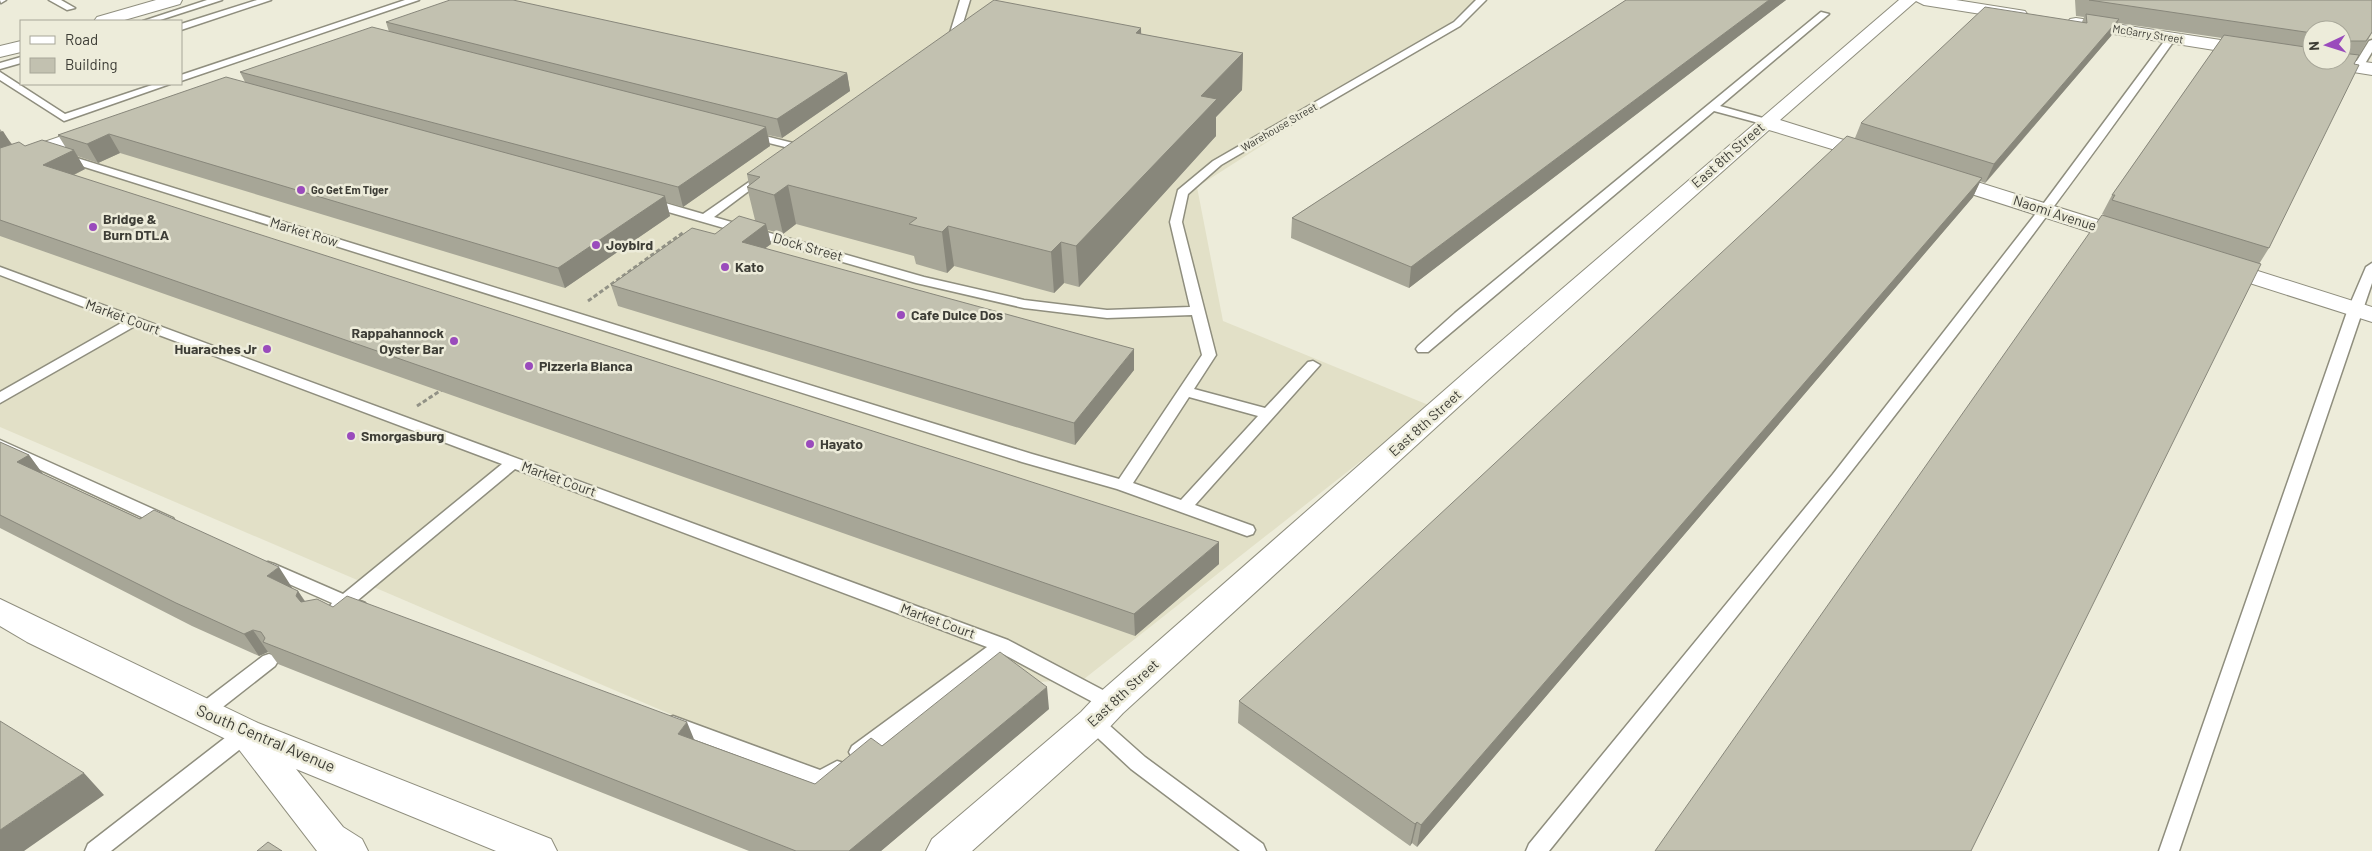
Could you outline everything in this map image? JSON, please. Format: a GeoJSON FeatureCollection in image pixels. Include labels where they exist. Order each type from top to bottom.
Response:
{"type":"FeatureCollection","features":[{"type":"Feature","properties":{"kind":"street"},"geometry":{"type":"LineString","coordinates":[[106,20],[174,0]]}},
{"type":"Feature","properties":{"kind":"street","name":"East 8th Street"},"geometry":{"type":"LineString","coordinates":[[945,851],[1766,122],[1909,0]]}},
{"type":"Feature","properties":{"kind":"street"},"geometry":{"type":"LineString","coordinates":[[1924,0],[2036,17]]}},
{"type":"Feature","properties":{"kind":"street","name":"McGarry Street"},"geometry":{"type":"LineString","coordinates":[[2055,20],[2302,58]]}},
{"type":"Feature","properties":{"kind":"street"},"geometry":{"type":"LineString","coordinates":[[0,52],[20,46]]}},
{"type":"Feature","properties":{"kind":"street","name":"McGarry Street"},"geometry":{"type":"LineString","coordinates":[[2352,66],[2365,68]]}},
{"type":"Feature","properties":{"kind":"street"},"geometry":{"type":"LineString","coordinates":[[1766,122],[1893,162]]}},
{"type":"Feature","properties":{"kind":"street"},"geometry":{"type":"LineString","coordinates":[[0,164],[118,123]]}},
{"type":"Feature","properties":{"kind":"street","name":"Naomi Avenue"},"geometry":{"type":"LineString","coordinates":[[1922,171],[2149,243]]}},
{"type":"Feature","properties":{"kind":"street"},"geometry":{"type":"LineString","coordinates":[[2196,258],[2364,312]]}},
{"type":"Feature","properties":{"kind":"street","name":"South Central Avenue"},"geometry":{"type":"LineString","coordinates":[[0,611],[39,633],[246,733],[538,851]]}},
{"type":"Feature","properties":{"kind":"street"},"geometry":{"type":"LineString","coordinates":[[246,733],[330,839],[349,851]]}},
{"type":"Feature","properties":{"kind":"lane"},"geometry":{"type":"LineString","coordinates":[[54,0],[70,8]]}},
{"type":"Feature","properties":{"kind":"lane"},"geometry":{"type":"LineString","coordinates":[[151,20],[217,0]]}},
{"type":"Feature","properties":{"kind":"lane"},"geometry":{"type":"LineString","coordinates":[[182,27],[266,0]]}},
{"type":"Feature","properties":{"kind":"lane"},"geometry":{"type":"LineString","coordinates":[[182,78],[414,0]]}},
{"type":"Feature","properties":{"kind":"lane"},"geometry":{"type":"LineString","coordinates":[[937,53],[950,42],[965,0]]}},
{"type":"Feature","properties":{"kind":"lane","name":"Warehouse Street"},"geometry":{"type":"LineString","coordinates":[[1123,485],[1209,355],[1176,222],[1182,193],[1217,163],[1457,24],[1481,0]]}},
{"type":"Feature","properties":{"kind":"lane"},"geometry":{"type":"LineString","coordinates":[[1423,349],[1460,316],[1824,14]]}},
{"type":"Feature","properties":{"kind":"lane"},"geometry":{"type":"LineString","coordinates":[[1536,851],[1840,478],[2045,210],[2171,38]]}},
{"type":"Feature","properties":{"kind":"lane"},"geometry":{"type":"LineString","coordinates":[[2365,68],[2372,43]]}},
{"type":"Feature","properties":{"kind":"lane"},"geometry":{"type":"LineString","coordinates":[[0,66],[20,60]]}},
{"type":"Feature","properties":{"kind":"lane"},"geometry":{"type":"LineString","coordinates":[[2,79],[20,77]]}},
{"type":"Feature","properties":{"kind":"lane"},"geometry":{"type":"LineString","coordinates":[[2,79],[64,118],[162,85]]}},
{"type":"Feature","properties":{"kind":"lane"},"geometry":{"type":"LineString","coordinates":[[1714,106],[1766,122]]}},
{"type":"Feature","properties":{"kind":"lane"},"geometry":{"type":"LineString","coordinates":[[739,132],[805,145],[785,160]]}},
{"type":"Feature","properties":{"kind":"lane","name":"Market Row"},"geometry":{"type":"LineString","coordinates":[[40,150],[575,310],[1019,455],[1123,485],[1247,530]]}},
{"type":"Feature","properties":{"kind":"lane"},"geometry":{"type":"LineString","coordinates":[[705,218],[769,171]]}},
{"type":"Feature","properties":{"kind":"lane","name":"Dock Street"},"geometry":{"type":"LineString","coordinates":[[640,200],[922,280],[1024,304],[1107,314],[1197,311]]}},
{"type":"Feature","properties":{"kind":"lane"},"geometry":{"type":"LineString","coordinates":[[2169,851],[2364,312],[2372,267]]}},
{"type":"Feature","properties":{"kind":"lane","name":"Market Court"},"geometry":{"type":"LineString","coordinates":[[0,271],[1002,645],[1102,712],[1138,763],[1256,851]]}},
{"type":"Feature","properties":{"kind":"lane"},"geometry":{"type":"LineString","coordinates":[[0,398],[134,321]]}},
{"type":"Feature","properties":{"kind":"lane"},"geometry":{"type":"LineString","coordinates":[[1184,507],[1313,365]]}},
{"type":"Feature","properties":{"kind":"lane"},"geometry":{"type":"LineString","coordinates":[[1186,391],[1269,414]]}},
{"type":"Feature","properties":{"kind":"lane"},"geometry":{"type":"LineString","coordinates":[[0,445],[182,528]]}},
{"type":"Feature","properties":{"kind":"lane"},"geometry":{"type":"LineString","coordinates":[[321,617],[345,603],[513,462]]}},
{"type":"Feature","properties":{"kind":"lane"},"geometry":{"type":"LineString","coordinates":[[254,561],[345,603],[373,613]]}},
{"type":"Feature","properties":{"kind":"lane"},"geometry":{"type":"LineString","coordinates":[[654,717],[822,780],[1002,645]]}},
{"type":"Feature","properties":{"kind":"lane"},"geometry":{"type":"LineString","coordinates":[[203,712],[268,660]]}},
{"type":"Feature","properties":{"kind":"lane"},"geometry":{"type":"LineString","coordinates":[[96,851],[246,733]]}},
{"type":"Feature","properties":{"kind":"path"},"geometry":{"type":"LineString","coordinates":[[575,310],[705,218]]}},
{"type":"Feature","properties":{"kind":"path"},"geometry":{"type":"LineString","coordinates":[[397,419],[446,387]]}},
{"type":"Feature","properties":{"kind":"shaded area"},"geometry":{"type":"Polygon","coordinates":[[[496,0],[1475,0],[1450,23],[1351,80],[1314,112],[1197,187],[1223,321],[1431,406],[1084,679],[976,686],[822,779],[0,427],[0,177],[496,0]]]}},
{"type":"Feature","properties":{"kind":"building"},"geometry":{"type":"Polygon","coordinates":[[[450,0],[513,0],[847,73],[777,119],[386,22],[450,0]]]}},
{"type":"Feature","properties":{"kind":"building"},"geometry":{"type":"Polygon","coordinates":[[[994,0],[1141,28],[1136,33],[1243,53],[1201,96],[1217,99],[1076,246],[1061,242],[1051,252],[948,226],[942,232],[909,224],[917,218],[788,185],[774,195],[747,187],[760,177],[747,174],[994,0]]]}},
{"type":"Feature","properties":{"kind":"building"},"geometry":{"type":"Polygon","coordinates":[[[1626,0],[1769,0],[1411,267],[1292,218],[1626,0]]]}},
{"type":"Feature","properties":{"kind":"building"},"geometry":{"type":"Polygon","coordinates":[[[2089,0],[2372,0],[2372,32],[2366,41],[2352,41],[2352,20],[2302,20],[2302,32],[2089,0]]]}},
{"type":"Feature","properties":{"kind":"building"},"geometry":{"type":"Polygon","coordinates":[[[1985,7],[2087,23],[2086,14],[2119,19],[1994,164],[1861,123],[1985,7]]]}},
{"type":"Feature","properties":{"kind":"building"},"geometry":{"type":"Polygon","coordinates":[[[372,27],[766,127],[678,187],[240,72],[372,27]]]}},
{"type":"Feature","properties":{"kind":"building"},"geometry":{"type":"Polygon","coordinates":[[[2224,35],[2302,47],[2302,70],[2352,70],[2352,54],[2359,55],[2354,64],[2359,65],[2269,248],[2112,200],[2115,195],[2112,195],[2224,35]]]}},
{"type":"Feature","properties":{"kind":"building"},"geometry":{"type":"Polygon","coordinates":[[[226,77],[665,196],[558,268],[109,134],[87,144],[58,135],[226,77]]]}},
{"type":"Feature","properties":{"kind":"building"},"geometry":{"type":"Polygon","coordinates":[[[1847,136],[1982,178],[1421,825],[1417,822],[1415,824],[1239,701],[1847,136]]]}},
{"type":"Feature","properties":{"kind":"building"},"geometry":{"type":"Polygon","coordinates":[[[42,140],[74,150],[43,165],[1219,542],[1134,614],[0,220],[0,148],[19,142],[25,146],[42,140]]]}},
{"type":"Feature","properties":{"kind":"building"},"geometry":{"type":"Polygon","coordinates":[[[2102,215],[2261,264],[1971,851],[1655,851],[2102,215]]]}},
{"type":"Feature","properties":{"kind":"building"},"geometry":{"type":"Polygon","coordinates":[[[739,216],[766,224],[742,242],[1134,349],[1074,423],[611,285],[692,228],[715,234],[739,216]]]}},
{"type":"Feature","properties":{"kind":"building"},"geometry":{"type":"Polygon","coordinates":[[[0,442],[29,455],[17,462],[140,519],[154,510],[279,567],[267,576],[298,591],[296,596],[301,602],[317,599],[333,607],[347,596],[687,722],[678,734],[815,784],[871,738],[882,746],[1000,652],[1047,687],[849,851],[796,851],[263,642],[265,638],[261,632],[253,630],[244,634],[176,603],[0,515],[0,442]]]}},
{"type":"Feature","properties":{"kind":"building"},"geometry":{"type":"Polygon","coordinates":[[[0,721],[84,773],[0,830],[0,721]]]}},
{"type":"Feature","properties":{"kind":"building"},"geometry":{"type":"Polygon","coordinates":[[[268,842],[282,851],[257,851],[268,842]]]}},
{"type":"Feature","properties":{"kind":"place","name":"Go Get Em Tiger"},"geometry":{"type":"Point","coordinates":[301,190]}},
{"type":"Feature","properties":{"kind":"place","name":"Bridge & Burn DTLA"},"geometry":{"type":"Point","coordinates":[93,227]}},
{"type":"Feature","properties":{"kind":"place","name":"Joybird"},"geometry":{"type":"Point","coordinates":[596,245]}},
{"type":"Feature","properties":{"kind":"place","name":"Kato"},"geometry":{"type":"Point","coordinates":[725,267]}},
{"type":"Feature","properties":{"kind":"place","name":"Cafe Dulce Dos"},"geometry":{"type":"Point","coordinates":[901,315]}},
{"type":"Feature","properties":{"kind":"place","name":"Rappahannock Oyster Bar"},"geometry":{"type":"Point","coordinates":[454,341]}},
{"type":"Feature","properties":{"kind":"place","name":"Huaraches Jr"},"geometry":{"type":"Point","coordinates":[267,349]}},
{"type":"Feature","properties":{"kind":"place","name":"Pizzeria Bianca"},"geometry":{"type":"Point","coordinates":[529,366]}},
{"type":"Feature","properties":{"kind":"place","name":"Smorgasburg"},"geometry":{"type":"Point","coordinates":[351,436]}},
{"type":"Feature","properties":{"kind":"place","name":"Hayato"},"geometry":{"type":"Point","coordinates":[810,444]}}]}
